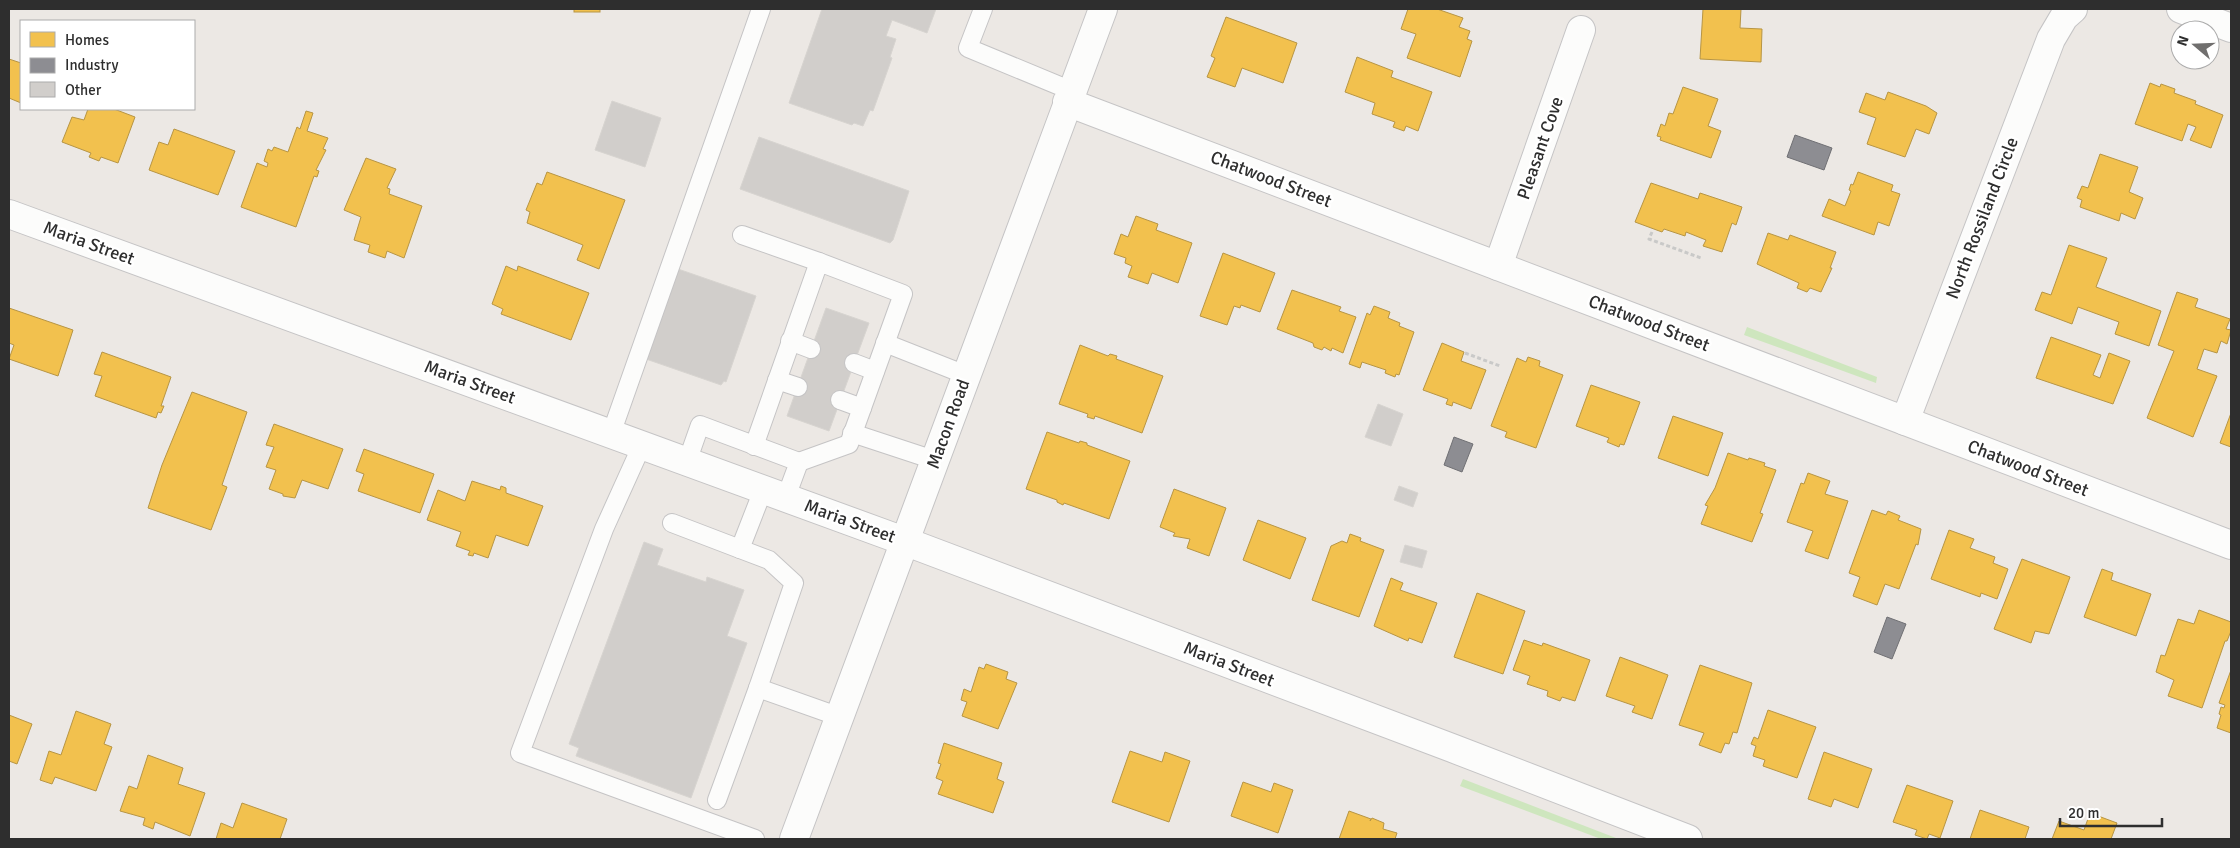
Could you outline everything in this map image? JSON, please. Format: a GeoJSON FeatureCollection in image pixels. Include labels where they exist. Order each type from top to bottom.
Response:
{"type":"FeatureCollection","features":[{"type":"Feature","properties":{"kind":"street","name":"Macon Road"},"geometry":{"type":"LineString","coordinates":[[794,839],[1103,9]]}},
{"type":"Feature","properties":{"kind":"street"},"geometry":{"type":"LineString","coordinates":[[2181,9],[2231,28]]}},
{"type":"Feature","properties":{"kind":"street","name":"North Rossiland Circle"},"geometry":{"type":"LineString","coordinates":[[1905,421],[2051,39],[2068,13]]}},
{"type":"Feature","properties":{"kind":"street","name":"Pleasant Cove"},"geometry":{"type":"LineString","coordinates":[[1498,266],[1581,30]]}},
{"type":"Feature","properties":{"kind":"street","name":"Chatwood Street"},"geometry":{"type":"LineString","coordinates":[[1070,96],[1498,266],[2231,544]]}},
{"type":"Feature","properties":{"kind":"street","name":"Maria Street"},"geometry":{"type":"LineString","coordinates":[[9,214],[904,541],[1459,750],[1688,839]]}},
{"type":"Feature","properties":{"kind":"lane"},"geometry":{"type":"LineString","coordinates":[[611,434],[761,9]]}},
{"type":"Feature","properties":{"kind":"lane"},"geometry":{"type":"LineString","coordinates":[[983,9],[968,48],[1070,96]]}},
{"type":"Feature","properties":{"kind":"lane"},"geometry":{"type":"LineString","coordinates":[[740,549],[774,494],[798,462],[849,444],[903,294],[742,235]]}},
{"type":"Feature","properties":{"kind":"lane"},"geometry":{"type":"LineString","coordinates":[[754,446],[819,262]]}},
{"type":"Feature","properties":{"kind":"lane"},"geometry":{"type":"LineString","coordinates":[[790,341],[811,348]]}},
{"type":"Feature","properties":{"kind":"lane"},"geometry":{"type":"LineString","coordinates":[[885,343],[966,375]]}},
{"type":"Feature","properties":{"kind":"lane"},"geometry":{"type":"LineString","coordinates":[[854,363],[875,370]]}},
{"type":"Feature","properties":{"kind":"lane"},"geometry":{"type":"LineString","coordinates":[[777,380],[798,387]]}},
{"type":"Feature","properties":{"kind":"lane"},"geometry":{"type":"LineString","coordinates":[[840,400],[862,408]]}},
{"type":"Feature","properties":{"kind":"lane"},"geometry":{"type":"LineString","coordinates":[[687,462],[700,425],[798,462]]}},
{"type":"Feature","properties":{"kind":"lane"},"geometry":{"type":"LineString","coordinates":[[852,433],[934,460]]}},
{"type":"Feature","properties":{"kind":"lane"},"geometry":{"type":"LineString","coordinates":[[642,445],[604,530],[520,753],[755,839]]}},
{"type":"Feature","properties":{"kind":"lane"},"geometry":{"type":"LineString","coordinates":[[672,523],[768,560],[794,583],[717,800]]}},
{"type":"Feature","properties":{"kind":"lane"},"geometry":{"type":"LineString","coordinates":[[758,688],[840,717]]}},
{"type":"Feature","properties":{"kind":"path"},"geometry":{"type":"LineString","coordinates":[[1652,232],[1649,239],[1702,258]]}},
{"type":"Feature","properties":{"kind":"path"},"geometry":{"type":"LineString","coordinates":[[1465,353],[1500,366]]}},
{"type":"Feature","properties":{"kind":"green space"},"geometry":{"type":"Polygon","coordinates":[[[1747,327],[1877,377],[1876,383],[1744,335],[1747,327]]]}},
{"type":"Feature","properties":{"kind":"green space"},"geometry":{"type":"Polygon","coordinates":[[[1463,779],[1617,839],[1601,839],[1460,786],[1463,779]]]}},
{"type":"Feature","properties":{"kind":"building: Homes"},"geometry":{"type":"Polygon","coordinates":[[[574,9],[600,9],[600,12],[574,12],[574,9]]]}},
{"type":"Feature","properties":{"kind":"building: Homes"},"geometry":{"type":"Polygon","coordinates":[[[1408,9],[1437,9],[1463,18],[1459,27],[1470,31],[1467,39],[1472,41],[1460,77],[1407,58],[1416,34],[1401,29],[1408,9]]]}},
{"type":"Feature","properties":{"kind":"building: Homes"},"geometry":{"type":"Polygon","coordinates":[[[1703,9],[1741,9],[1740,28],[1762,29],[1761,62],[1700,59],[1703,9]]]}},
{"type":"Feature","properties":{"kind":"building: Homes"},"geometry":{"type":"Polygon","coordinates":[[[1226,17],[1297,43],[1283,83],[1242,68],[1235,87],[1207,77],[1215,58],[1211,56],[1226,17]]]}},
{"type":"Feature","properties":{"kind":"building: Homes"},"geometry":{"type":"Polygon","coordinates":[[[1357,57],[1393,71],[1391,77],[1432,92],[1418,131],[1406,126],[1404,131],[1393,127],[1395,122],[1372,114],[1375,103],[1345,92],[1357,57]]]}},
{"type":"Feature","properties":{"kind":"building: Homes"},"geometry":{"type":"Polygon","coordinates":[[[9,59],[20,63],[20,103],[9,98],[9,59]]]}},
{"type":"Feature","properties":{"kind":"building: Homes"},"geometry":{"type":"Polygon","coordinates":[[[2150,83],[2160,87],[2161,84],[2175,89],[2174,93],[2196,101],[2195,104],[2223,115],[2211,148],[2190,140],[2196,127],[2188,124],[2182,141],[2135,124],[2150,83]]]}},
{"type":"Feature","properties":{"kind":"building: Homes"},"geometry":{"type":"Polygon","coordinates":[[[1683,87],[1718,99],[1708,126],[1721,131],[1711,158],[1660,140],[1661,137],[1657,136],[1661,124],[1665,126],[1669,113],[1673,114],[1683,87]]]}},
{"type":"Feature","properties":{"kind":"building: Homes"},"geometry":{"type":"Polygon","coordinates":[[[1888,92],[1926,106],[1937,113],[1929,134],[1916,129],[1905,157],[1867,144],[1876,118],[1859,112],[1866,93],[1885,100],[1888,92]]]}},
{"type":"Feature","properties":{"kind":"building: Homes"},"geometry":{"type":"Polygon","coordinates":[[[88,110],[117,110],[135,117],[118,163],[101,157],[99,161],[89,157],[91,153],[62,142],[72,117],[84,120],[88,110]]]}},
{"type":"Feature","properties":{"kind":"building: Homes"},"geometry":{"type":"Polygon","coordinates":[[[306,111],[313,113],[307,131],[328,138],[323,149],[326,150],[316,170],[319,171],[317,177],[314,176],[296,227],[241,207],[257,163],[267,167],[268,163],[264,161],[268,149],[272,151],[274,147],[288,152],[297,127],[300,129],[306,111]]]}},
{"type":"Feature","properties":{"kind":"building: Homes"},"geometry":{"type":"Polygon","coordinates":[[[174,129],[235,151],[218,195],[149,170],[159,142],[168,145],[174,129]]]}},
{"type":"Feature","properties":{"kind":"building: Homes"},"geometry":{"type":"Polygon","coordinates":[[[2100,154],[2138,167],[2129,192],[2143,198],[2135,219],[2121,213],[2119,221],[2080,207],[2082,200],[2077,198],[2082,186],[2088,188],[2100,154]]]}},
{"type":"Feature","properties":{"kind":"building: Homes"},"geometry":{"type":"Polygon","coordinates":[[[366,158],[396,169],[387,188],[390,189],[389,194],[422,206],[404,258],[387,251],[385,258],[368,252],[370,245],[354,240],[361,217],[344,210],[366,158]]]}},
{"type":"Feature","properties":{"kind":"building: Homes"},"geometry":{"type":"Polygon","coordinates":[[[547,172],[625,200],[599,269],[577,260],[583,245],[527,223],[530,212],[526,210],[537,183],[542,185],[547,172]]]}},
{"type":"Feature","properties":{"kind":"building: Homes"},"geometry":{"type":"Polygon","coordinates":[[[1858,172],[1893,185],[1891,191],[1900,194],[1889,226],[1878,222],[1874,235],[1822,216],[1829,199],[1845,206],[1851,191],[1849,190],[1851,184],[1853,185],[1858,172]]]}},
{"type":"Feature","properties":{"kind":"building: Homes"},"geometry":{"type":"Polygon","coordinates":[[[1651,183],[1698,199],[1700,193],[1742,207],[1736,225],[1732,223],[1722,252],[1703,246],[1706,240],[1686,232],[1685,236],[1664,229],[1662,232],[1635,222],[1651,183]]]}},
{"type":"Feature","properties":{"kind":"building: Homes"},"geometry":{"type":"Polygon","coordinates":[[[1136,216],[1158,224],[1156,230],[1192,243],[1178,283],[1152,273],[1148,284],[1128,277],[1132,266],[1125,263],[1126,258],[1114,254],[1121,234],[1128,237],[1136,216]]]}},
{"type":"Feature","properties":{"kind":"building: Homes"},"geometry":{"type":"Polygon","coordinates":[[[1768,233],[1788,240],[1790,235],[1836,252],[1830,268],[1832,268],[1821,292],[1810,288],[1807,292],[1797,288],[1799,283],[1757,264],[1768,233]]]}},
{"type":"Feature","properties":{"kind":"building: Homes"},"geometry":{"type":"Polygon","coordinates":[[[2069,245],[2107,258],[2096,287],[2161,311],[2149,346],[2115,334],[2119,322],[2078,307],[2072,324],[2035,310],[2042,292],[2051,295],[2069,245]]]}},
{"type":"Feature","properties":{"kind":"building: Homes"},"geometry":{"type":"Polygon","coordinates":[[[1223,253],[1275,273],[1260,312],[1241,305],[1240,308],[1234,306],[1227,325],[1200,316],[1223,253]]]}},
{"type":"Feature","properties":{"kind":"building: Homes"},"geometry":{"type":"Polygon","coordinates":[[[506,266],[517,271],[518,266],[589,293],[571,340],[501,314],[503,309],[492,304],[506,266]]]}},
{"type":"Feature","properties":{"kind":"building: Homes"},"geometry":{"type":"Polygon","coordinates":[[[1292,290],[1341,307],[1339,311],[1356,317],[1343,353],[1332,348],[1331,351],[1324,347],[1322,350],[1314,347],[1313,343],[1277,329],[1292,290]]]}},
{"type":"Feature","properties":{"kind":"building: Homes"},"geometry":{"type":"Polygon","coordinates":[[[2177,292],[2198,299],[2195,307],[2230,319],[2226,329],[2231,330],[2227,344],[2221,341],[2217,353],[2204,349],[2197,369],[2217,376],[2193,437],[2147,418],[2174,351],[2158,345],[2177,292]]]}},
{"type":"Feature","properties":{"kind":"building: Homes"},"geometry":{"type":"Polygon","coordinates":[[[1374,306],[1390,312],[1388,318],[1400,323],[1399,326],[1414,332],[1399,375],[1396,374],[1395,377],[1385,373],[1386,370],[1362,362],[1360,368],[1349,364],[1367,313],[1370,315],[1374,306]]]}},
{"type":"Feature","properties":{"kind":"building: Homes"},"geometry":{"type":"Polygon","coordinates":[[[9,308],[73,330],[58,376],[9,359],[14,345],[9,343],[9,308]]]}},
{"type":"Feature","properties":{"kind":"building: Homes"},"geometry":{"type":"Polygon","coordinates":[[[2051,337],[2101,355],[2093,375],[2100,378],[2109,353],[2130,361],[2113,404],[2036,378],[2051,337]]]}},
{"type":"Feature","properties":{"kind":"building: Homes"},"geometry":{"type":"Polygon","coordinates":[[[1442,343],[1464,352],[1461,361],[1486,370],[1471,409],[1453,402],[1452,406],[1446,404],[1448,399],[1423,390],[1442,343]]]}},
{"type":"Feature","properties":{"kind":"building: Homes"},"geometry":{"type":"Polygon","coordinates":[[[1080,345],[1108,356],[1110,354],[1117,356],[1116,359],[1163,376],[1142,433],[1095,416],[1094,419],[1087,417],[1088,414],[1059,404],[1080,345]]]}},
{"type":"Feature","properties":{"kind":"building: Homes"},"geometry":{"type":"Polygon","coordinates":[[[102,352],[171,377],[161,406],[164,406],[161,413],[158,412],[156,418],[95,396],[102,376],[94,374],[102,352]]]}},
{"type":"Feature","properties":{"kind":"building: Homes"},"geometry":{"type":"Polygon","coordinates":[[[1528,357],[1540,361],[1539,366],[1563,375],[1536,448],[1505,437],[1507,432],[1491,426],[1517,358],[1526,362],[1528,357]]]}},
{"type":"Feature","properties":{"kind":"building: Homes"},"geometry":{"type":"Polygon","coordinates":[[[1591,385],[1640,402],[1624,445],[1620,444],[1619,447],[1607,442],[1609,438],[1576,426],[1591,385]]]}},
{"type":"Feature","properties":{"kind":"building: Homes"},"geometry":{"type":"Polygon","coordinates":[[[192,392],[247,412],[222,485],[227,487],[211,530],[148,508],[162,465],[192,392]]]}},
{"type":"Feature","properties":{"kind":"building: Homes"},"geometry":{"type":"Polygon","coordinates":[[[2231,413],[2231,447],[2220,443],[2231,413]]]}},
{"type":"Feature","properties":{"kind":"building: Homes"},"geometry":{"type":"Polygon","coordinates":[[[1673,416],[1723,433],[1708,476],[1658,458],[1673,416]]]}},
{"type":"Feature","properties":{"kind":"building: Homes"},"geometry":{"type":"Polygon","coordinates":[[[274,424],[343,449],[328,489],[302,480],[295,498],[283,496],[283,494],[269,489],[276,470],[266,467],[274,447],[266,445],[274,424]]]}},
{"type":"Feature","properties":{"kind":"building: Homes"},"geometry":{"type":"Polygon","coordinates":[[[1047,432],[1079,443],[1080,441],[1087,443],[1087,445],[1130,461],[1109,519],[1064,503],[1063,505],[1057,502],[1057,500],[1026,489],[1047,432]]]}},
{"type":"Feature","properties":{"kind":"building: Homes"},"geometry":{"type":"Polygon","coordinates":[[[364,449],[434,474],[420,513],[358,491],[364,474],[356,471],[364,449]]]}},
{"type":"Feature","properties":{"kind":"building: Homes"},"geometry":{"type":"Polygon","coordinates":[[[1728,453],[1748,460],[1749,458],[1765,463],[1764,466],[1776,470],[1760,513],[1763,514],[1752,542],[1701,524],[1708,506],[1705,505],[1715,488],[1728,453]]]}},
{"type":"Feature","properties":{"kind":"building: Homes"},"geometry":{"type":"Polygon","coordinates":[[[1808,473],[1830,481],[1825,494],[1848,501],[1828,559],[1805,551],[1813,531],[1787,522],[1801,483],[1804,484],[1808,473]]]}},
{"type":"Feature","properties":{"kind":"building: Homes"},"geometry":{"type":"Polygon","coordinates":[[[472,481],[500,490],[501,486],[506,488],[506,493],[543,506],[528,546],[496,535],[488,558],[474,553],[473,556],[468,555],[470,551],[456,546],[461,532],[427,520],[438,490],[465,501],[472,481]]]}},
{"type":"Feature","properties":{"kind":"building: Homes"},"geometry":{"type":"Polygon","coordinates":[[[1174,489],[1226,508],[1209,556],[1187,548],[1190,539],[1173,536],[1175,533],[1160,527],[1174,489]]]}},
{"type":"Feature","properties":{"kind":"building: Homes"},"geometry":{"type":"Polygon","coordinates":[[[1872,510],[1886,515],[1888,511],[1900,516],[1898,520],[1921,529],[1918,545],[1916,544],[1899,589],[1885,584],[1877,605],[1853,596],[1860,577],[1849,573],[1872,510]]]}},
{"type":"Feature","properties":{"kind":"building: Homes"},"geometry":{"type":"Polygon","coordinates":[[[1258,520],[1306,538],[1290,579],[1243,560],[1258,520]]]}},
{"type":"Feature","properties":{"kind":"building: Homes"},"geometry":{"type":"Polygon","coordinates":[[[1949,530],[1974,539],[1970,548],[1995,557],[1993,563],[2008,569],[1997,599],[1981,593],[1980,597],[1931,579],[1949,530]]]}},
{"type":"Feature","properties":{"kind":"building: Homes"},"geometry":{"type":"Polygon","coordinates":[[[1350,534],[1361,538],[1360,541],[1384,550],[1359,617],[1312,600],[1331,546],[1342,541],[1347,543],[1350,534]]]}},
{"type":"Feature","properties":{"kind":"building: Homes"},"geometry":{"type":"Polygon","coordinates":[[[2022,559],[2070,577],[2049,634],[2035,631],[2031,643],[1994,629],[2022,559]]]}},
{"type":"Feature","properties":{"kind":"building: Homes"},"geometry":{"type":"Polygon","coordinates":[[[2102,569],[2113,573],[2111,580],[2151,594],[2136,636],[2084,617],[2102,569]]]}},
{"type":"Feature","properties":{"kind":"building: Homes"},"geometry":{"type":"Polygon","coordinates":[[[1391,578],[1403,583],[1400,590],[1437,603],[1422,643],[1409,638],[1408,641],[1374,626],[1391,578]]]}},
{"type":"Feature","properties":{"kind":"building: Homes"},"geometry":{"type":"Polygon","coordinates":[[[1477,593],[1525,611],[1503,674],[1454,657],[1477,593]]]}},
{"type":"Feature","properties":{"kind":"building: Homes"},"geometry":{"type":"Polygon","coordinates":[[[2199,610],[2231,622],[2231,631],[2227,641],[2225,641],[2202,708],[2168,696],[2174,680],[2156,672],[2161,655],[2165,656],[2178,619],[2194,624],[2199,610]]]}},
{"type":"Feature","properties":{"kind":"building: Homes"},"geometry":{"type":"Polygon","coordinates":[[[1524,640],[1542,646],[1543,643],[1590,660],[1575,701],[1562,697],[1560,701],[1547,696],[1548,691],[1527,684],[1530,676],[1513,670],[1524,640]]]}},
{"type":"Feature","properties":{"kind":"building: Homes"},"geometry":{"type":"Polygon","coordinates":[[[1620,657],[1668,675],[1652,719],[1632,712],[1635,706],[1606,696],[1620,657]]]}},
{"type":"Feature","properties":{"kind":"building: Homes"},"geometry":{"type":"Polygon","coordinates":[[[986,664],[1008,672],[1006,679],[1017,683],[998,729],[962,716],[967,702],[961,700],[964,689],[971,692],[979,667],[984,669],[986,664]]]}},
{"type":"Feature","properties":{"kind":"building: Homes"},"geometry":{"type":"Polygon","coordinates":[[[1700,665],[1752,683],[1737,733],[1733,732],[1729,744],[1725,743],[1721,753],[1699,745],[1704,733],[1679,725],[1700,665]]]}},
{"type":"Feature","properties":{"kind":"building: Homes"},"geometry":{"type":"Polygon","coordinates":[[[2231,670],[2231,733],[2217,728],[2221,707],[2224,708],[2225,705],[2219,703],[2231,670]]]}},
{"type":"Feature","properties":{"kind":"building: Homes"},"geometry":{"type":"Polygon","coordinates":[[[1768,710],[1816,727],[1797,778],[1763,766],[1765,760],[1753,756],[1756,746],[1751,744],[1754,737],[1758,739],[1768,710]]]}},
{"type":"Feature","properties":{"kind":"building: Homes"},"geometry":{"type":"Polygon","coordinates":[[[76,711],[111,724],[104,744],[112,747],[96,791],[55,777],[52,784],[40,780],[49,751],[61,755],[76,711]]]}},
{"type":"Feature","properties":{"kind":"building: Homes"},"geometry":{"type":"Polygon","coordinates":[[[9,715],[32,724],[17,764],[9,761],[9,715]]]}},
{"type":"Feature","properties":{"kind":"building: Homes"},"geometry":{"type":"Polygon","coordinates":[[[944,743],[1002,763],[997,779],[1004,782],[993,813],[938,794],[943,781],[936,778],[941,764],[938,763],[944,743]]]}},
{"type":"Feature","properties":{"kind":"building: Homes"},"geometry":{"type":"Polygon","coordinates":[[[1130,751],[1162,762],[1165,752],[1190,761],[1169,822],[1112,802],[1130,751]]]}},
{"type":"Feature","properties":{"kind":"building: Homes"},"geometry":{"type":"Polygon","coordinates":[[[1824,752],[1872,769],[1858,808],[1834,799],[1831,807],[1808,799],[1824,752]]]}},
{"type":"Feature","properties":{"kind":"building: Homes"},"geometry":{"type":"Polygon","coordinates":[[[148,755],[183,768],[178,784],[205,793],[190,836],[155,822],[153,829],[143,825],[145,818],[120,811],[129,786],[137,789],[148,755]]]}},
{"type":"Feature","properties":{"kind":"building: Homes"},"geometry":{"type":"Polygon","coordinates":[[[1243,782],[1271,792],[1274,783],[1293,790],[1278,833],[1231,816],[1243,782]]]}},
{"type":"Feature","properties":{"kind":"building: Homes"},"geometry":{"type":"Polygon","coordinates":[[[1907,785],[1953,801],[1940,838],[1929,834],[1927,839],[1915,835],[1917,830],[1893,822],[1907,785]]]}},
{"type":"Feature","properties":{"kind":"building: Homes"},"geometry":{"type":"Polygon","coordinates":[[[242,803],[287,819],[280,839],[216,839],[221,823],[233,828],[242,803]]]}},
{"type":"Feature","properties":{"kind":"building: Homes"},"geometry":{"type":"Polygon","coordinates":[[[1980,810],[2029,827],[2025,839],[1970,839],[1980,810]]]}},
{"type":"Feature","properties":{"kind":"building: Homes"},"geometry":{"type":"Polygon","coordinates":[[[1349,811],[1371,819],[1370,821],[1372,818],[1384,823],[1383,829],[1397,833],[1395,839],[1339,839],[1349,811]]]}},
{"type":"Feature","properties":{"kind":"building: Homes"},"geometry":{"type":"Polygon","coordinates":[[[2090,813],[2117,823],[2111,839],[2052,839],[2059,821],[2084,830],[2090,813]]]}},
{"type":"Feature","properties":{"kind":"building: Industry"},"geometry":{"type":"Polygon","coordinates":[[[1795,135],[1832,148],[1824,170],[1787,157],[1795,135]]]}},
{"type":"Feature","properties":{"kind":"building: Industry"},"geometry":{"type":"Polygon","coordinates":[[[1454,437],[1473,444],[1462,472],[1444,465],[1454,437]]]}},
{"type":"Feature","properties":{"kind":"building: Industry"},"geometry":{"type":"Polygon","coordinates":[[[1887,617],[1906,624],[1892,659],[1874,652],[1887,617]]]}},
{"type":"Feature","properties":{"kind":"building: Other"},"geometry":{"type":"Polygon","coordinates":[[[822,9],[936,9],[927,33],[892,20],[886,36],[896,39],[890,57],[892,58],[873,111],[870,110],[863,126],[854,123],[852,125],[789,103],[822,9]]]}},
{"type":"Feature","properties":{"kind":"building: Other"},"geometry":{"type":"Polygon","coordinates":[[[612,101],[661,118],[645,167],[595,150],[612,101]]]}},
{"type":"Feature","properties":{"kind":"building: Other"},"geometry":{"type":"Polygon","coordinates":[[[759,137],[909,191],[893,240],[890,243],[740,189],[759,137]]]}},
{"type":"Feature","properties":{"kind":"building: Other"},"geometry":{"type":"Polygon","coordinates":[[[678,269],[756,296],[726,382],[724,381],[721,385],[646,359],[678,269]]]}},
{"type":"Feature","properties":{"kind":"building: Other"},"geometry":{"type":"Polygon","coordinates":[[[826,308],[869,323],[829,431],[787,416],[826,308]]]}},
{"type":"Feature","properties":{"kind":"building: Other"},"geometry":{"type":"Polygon","coordinates":[[[1378,404],[1403,414],[1391,446],[1365,437],[1378,404]]]}},
{"type":"Feature","properties":{"kind":"building: Other"},"geometry":{"type":"Polygon","coordinates":[[[1399,486],[1418,493],[1413,507],[1394,500],[1399,486]]]}},
{"type":"Feature","properties":{"kind":"building: Other"},"geometry":{"type":"Polygon","coordinates":[[[644,542],[663,549],[657,565],[706,582],[707,577],[744,590],[727,636],[747,643],[691,798],[576,756],[579,748],[569,744],[644,542]]]}},
{"type":"Feature","properties":{"kind":"building: Other"},"geometry":{"type":"Polygon","coordinates":[[[1405,545],[1427,551],[1422,568],[1400,562],[1405,545]]]}}]}
